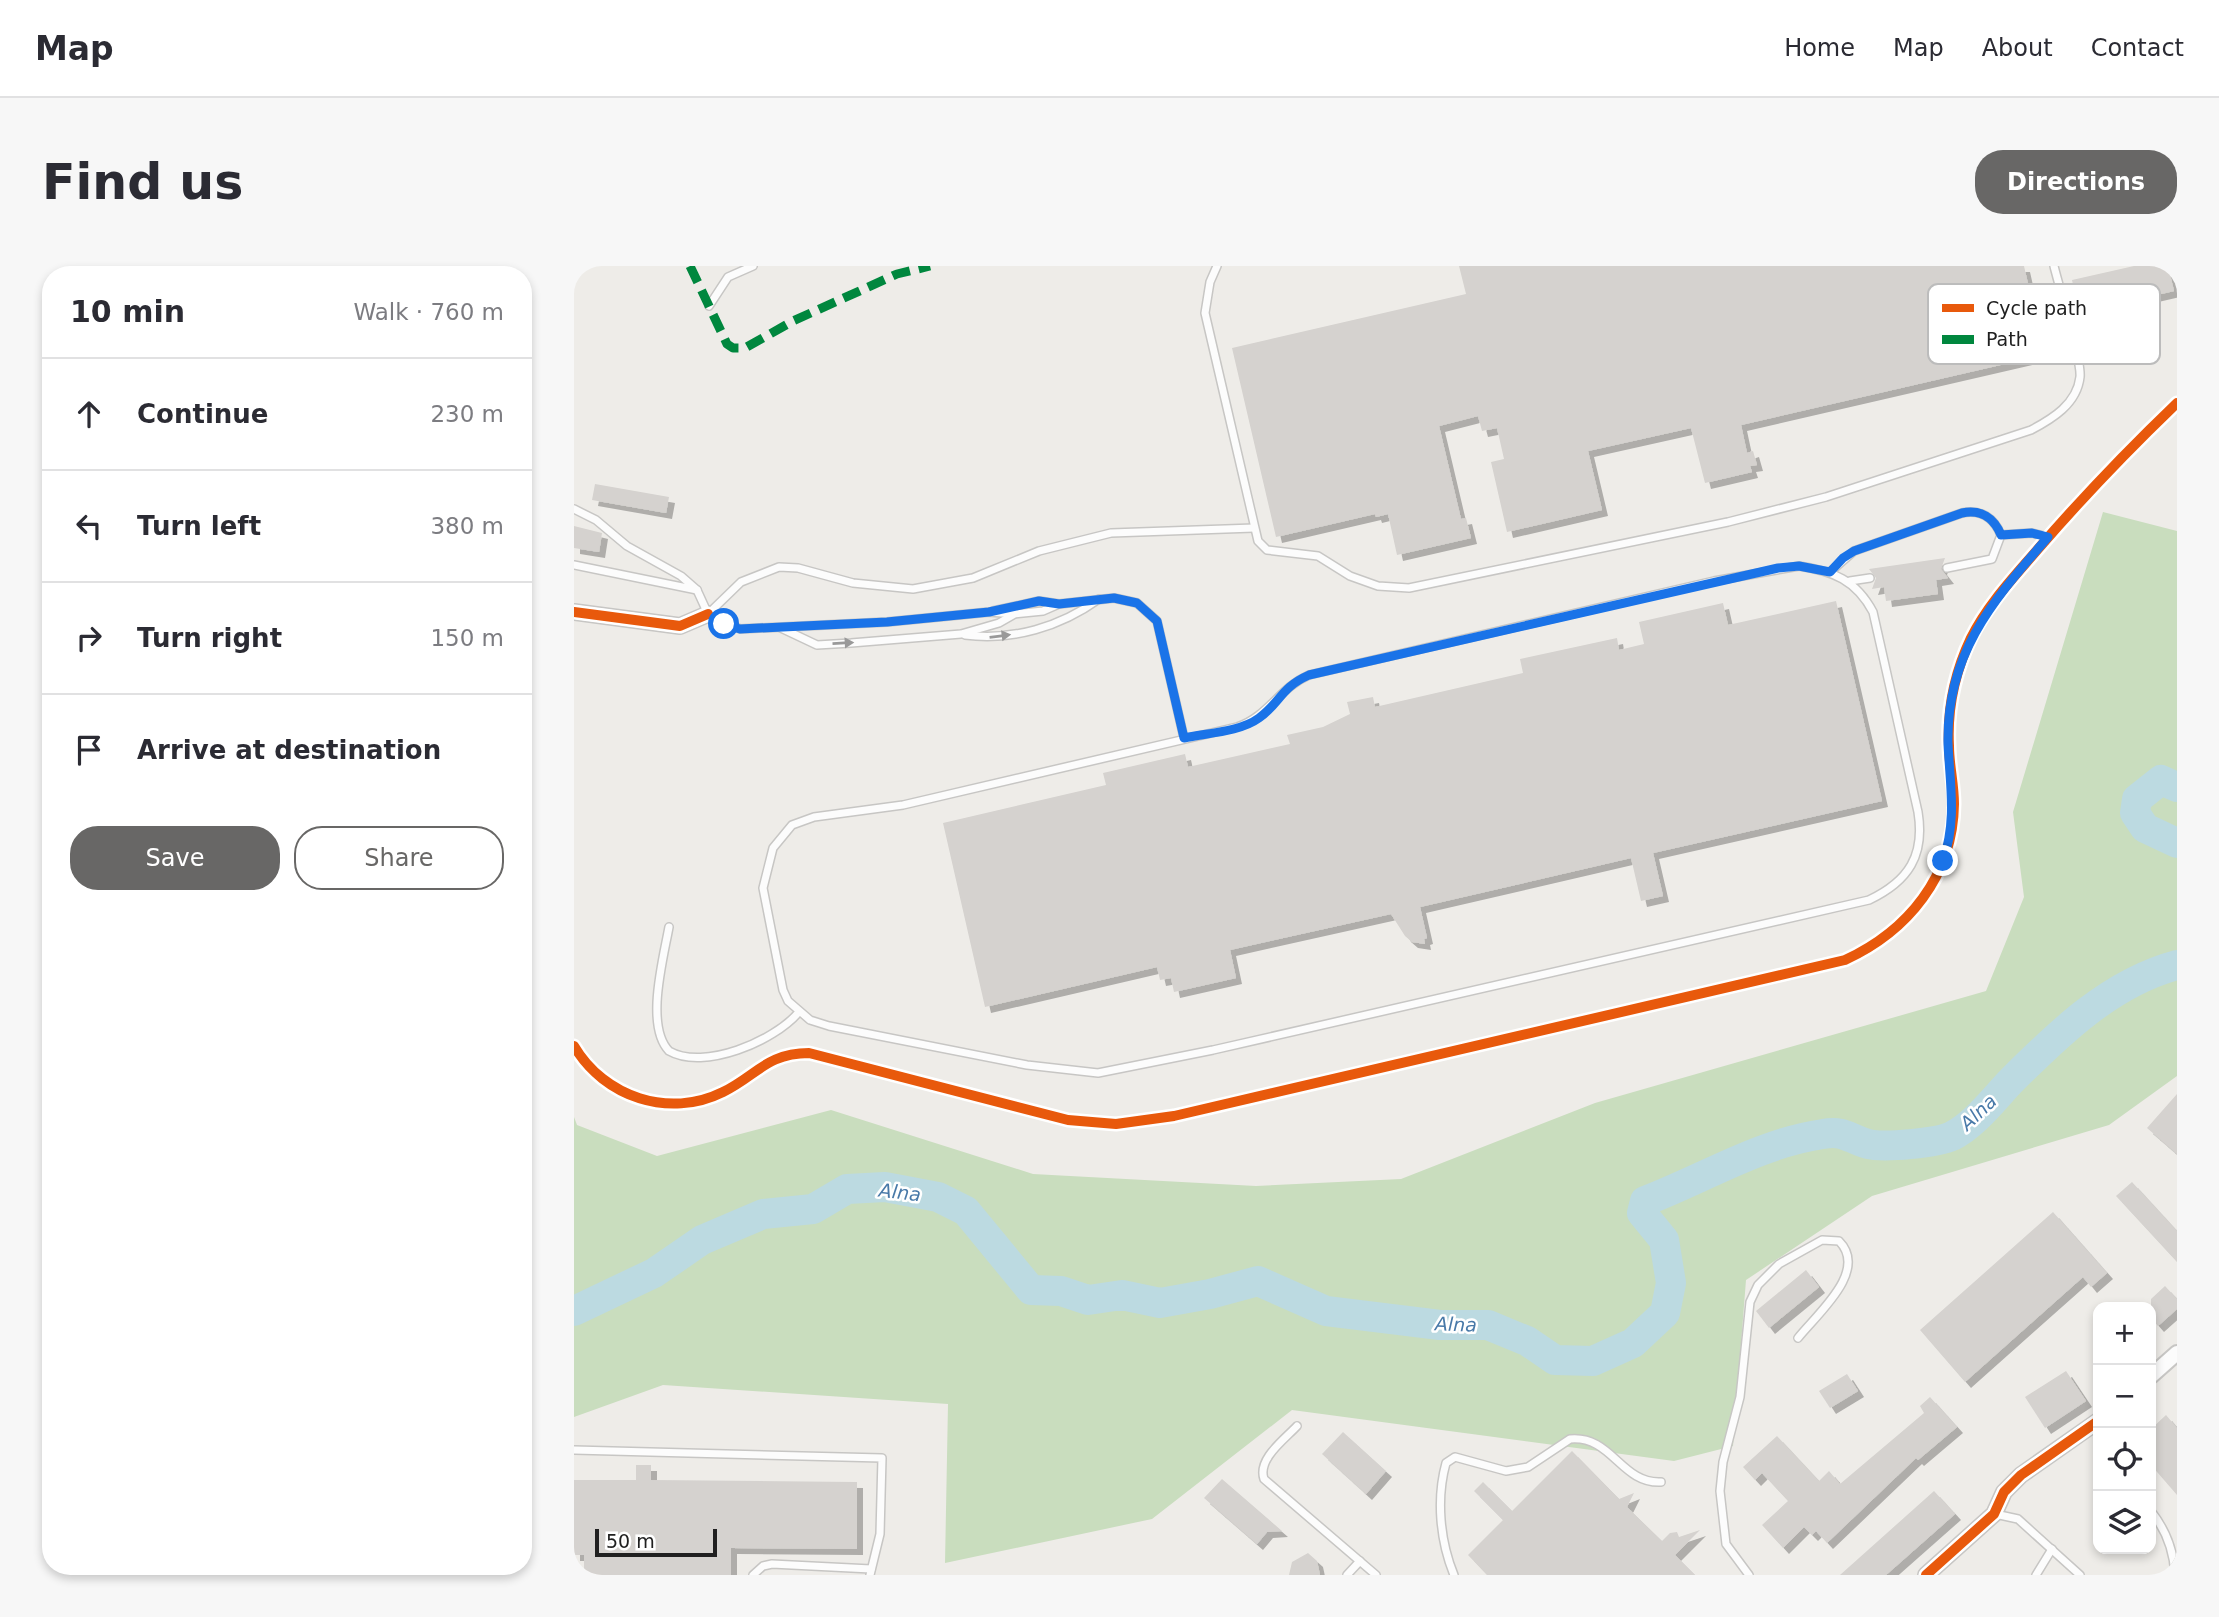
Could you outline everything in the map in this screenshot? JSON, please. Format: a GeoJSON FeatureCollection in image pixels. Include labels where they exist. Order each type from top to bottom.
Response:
{"type":"FeatureCollection","features":[{"type":"Feature","properties":{"kind":"street"},"geometry":{"type":"LineString","coordinates":[[574,612],[680,626],[708,614]]}},
{"type":"Feature","properties":{"kind":"street"},"geometry":{"type":"LineString","coordinates":[[2156,1372],[2177,1353]]}},
{"type":"Feature","properties":{"kind":"street"},"geometry":{"type":"LineString","coordinates":[[1926,1575],[1994,1514],[2004,1492],[2021,1475],[2093,1425]]}},
{"type":"Feature","properties":{"kind":"lane"},"geometry":{"type":"LineString","coordinates":[[709,306],[728,277],[753,266]]}},
{"type":"Feature","properties":{"kind":"lane"},"geometry":{"type":"LineString","coordinates":[[1217,266],[1210,282],[1205,313],[1258,541],[1267,550],[1318,556],[1350,576],[1369,583],[1409,588],[1728,522],[1826,497],[1944,460],[2031,430],[2055,417],[2073,396],[2081,375],[2078,364]]}},
{"type":"Feature","properties":{"kind":"lane"},"geometry":{"type":"LineString","coordinates":[[2054,266],[2058,284]]}},
{"type":"Feature","properties":{"kind":"lane"},"geometry":{"type":"LineString","coordinates":[[574,509],[586,513],[626,545],[681,576],[697,590],[708,614],[740,629],[989,612],[1039,601],[1059,604]]}},
{"type":"Feature","properties":{"kind":"lane"},"geometry":{"type":"LineString","coordinates":[[1830,572],[1854,551],[1962,513],[1979,513],[1996,523],[2001,535],[1992,559],[1947,568]]}},
{"type":"Feature","properties":{"kind":"lane"},"geometry":{"type":"LineString","coordinates":[[708,614],[741,582],[779,567],[798,568],[853,583],[913,589],[973,579],[1039,551],[1111,533],[1254,528]]}},
{"type":"Feature","properties":{"kind":"lane"},"geometry":{"type":"LineString","coordinates":[[2001,535],[2032,533],[2048,537]]}},
{"type":"Feature","properties":{"kind":"lane"},"geometry":{"type":"LineString","coordinates":[[574,565],[697,590]]}},
{"type":"Feature","properties":{"kind":"lane"},"geometry":{"type":"LineString","coordinates":[[1799,566],[1830,572],[1850,581],[1865,597],[1873,612],[1921,833],[1917,852],[1902,880],[1869,900],[1117,1072],[1086,1072],[1027,1065],[829,1027],[798,1013],[783,990],[763,888],[773,848],[792,825],[814,817],[903,805],[1252,722],[1267,711],[1285,687],[1328,670],[1765,570],[1799,566]]}},
{"type":"Feature","properties":{"kind":"lane"},"geometry":{"type":"LineString","coordinates":[[1850,581],[1870,578]]}},
{"type":"Feature","properties":{"kind":"lane"},"geometry":{"type":"LineString","coordinates":[[779,627],[817,645],[961,634],[985,637],[1053,626],[1100,598]]}},
{"type":"Feature","properties":{"kind":"lane"},"geometry":{"type":"LineString","coordinates":[[989,612],[1014,614],[1042,611],[1059,604],[1100,598],[1137,603],[1157,621],[1184,738]]}},
{"type":"Feature","properties":{"kind":"lane"},"geometry":{"type":"LineString","coordinates":[[961,634],[999,623],[1014,614]]}},
{"type":"Feature","properties":{"kind":"lane"},"geometry":{"type":"LineString","coordinates":[[669,928],[659,982],[657,1032],[669,1051],[698,1059],[723,1054],[779,1031],[798,1013]]}},
{"type":"Feature","properties":{"kind":"lane"},"geometry":{"type":"LineString","coordinates":[[1749,1575],[1726,1544],[1720,1491],[1723,1462],[1740,1397],[1749,1302],[1758,1285],[1780,1264],[1822,1240],[1839,1241],[1846,1248],[1851,1261],[1848,1275],[1798,1338]]}},
{"type":"Feature","properties":{"kind":"lane"},"geometry":{"type":"LineString","coordinates":[[1297,1426],[1266,1459],[1262,1473],[1264,1479],[1376,1575]]}},
{"type":"Feature","properties":{"kind":"lane"},"geometry":{"type":"LineString","coordinates":[[1454,1575],[1443,1534],[1440,1500],[1446,1463],[1455,1457],[1506,1471],[1528,1467],[1570,1439],[1586,1440],[1598,1444],[1640,1481],[1661,1482]]}},
{"type":"Feature","properties":{"kind":"lane"},"geometry":{"type":"LineString","coordinates":[[574,1450],[882,1458],[880,1534],[870,1572],[772,1564],[763,1566],[753,1575]]}},
{"type":"Feature","properties":{"kind":"lane"},"geometry":{"type":"LineString","coordinates":[[1994,1514],[2018,1519],[2080,1575]]}},
{"type":"Feature","properties":{"kind":"lane"},"geometry":{"type":"LineString","coordinates":[[2156,1518],[2172,1551],[2175,1575]]}},
{"type":"Feature","properties":{"kind":"lane"},"geometry":{"type":"LineString","coordinates":[[2036,1575],[2052,1549]]}},
{"type":"Feature","properties":{"kind":"lane"},"geometry":{"type":"LineString","coordinates":[[1348,1575],[1360,1561]]}},
{"type":"Feature","properties":{"kind":"green space"},"geometry":{"type":"Polygon","coordinates":[[[2103,512],[2177,531],[2177,1076],[2109,1125],[1872,1196],[1746,1280],[1733,1446],[1674,1461],[1292,1410],[1152,1519],[945,1563],[948,1404],[663,1385],[574,1417],[574,1117],[577,1125],[657,1156],[831,1110],[1033,1174],[1256,1186],[1401,1179],[1595,1103],[1986,991],[2024,897],[2013,812],[2103,512]]]}},
{"type":"Feature","properties":{"kind":"building"},"geometry":{"type":"Polygon","coordinates":[[[1459,266],[2024,266],[2028,284],[1928,284],[1928,364],[2005,364],[1741,425],[1747,453],[1753,451],[1757,465],[1750,466],[1752,472],[1705,483],[1691,428],[1588,451],[1602,510],[1507,532],[1491,462],[1504,459],[1497,428],[1482,431],[1478,416],[1439,426],[1461,519],[1466,518],[1471,538],[1397,555],[1388,514],[1376,517],[1375,514],[1276,537],[1232,348],[1466,294],[1459,266]]]}},
{"type":"Feature","properties":{"kind":"building"},"geometry":{"type":"Polygon","coordinates":[[[2134,266],[2168,266],[2174,291],[2160,294],[2160,284],[2073,284],[2072,280],[2134,266]]]}},
{"type":"Feature","properties":{"kind":"building"},"geometry":{"type":"Polygon","coordinates":[[[595,484],[669,497],[666,513],[592,500],[595,484]]]}},
{"type":"Feature","properties":{"kind":"building"},"geometry":{"type":"Polygon","coordinates":[[[574,526],[602,533],[599,552],[574,548],[574,526]]]}},
{"type":"Feature","properties":{"kind":"building"},"geometry":{"type":"Polygon","coordinates":[[[1945,558],[1941,569],[1948,578],[1936,580],[1938,594],[1886,601],[1884,587],[1872,589],[1876,578],[1869,569],[1945,558]]]}},
{"type":"Feature","properties":{"kind":"building"},"geometry":{"type":"Polygon","coordinates":[[[1836,601],[1882,801],[1653,853],[1663,896],[1641,901],[1631,858],[1420,907],[1427,938],[1424,939],[1425,944],[1412,942],[1405,936],[1391,914],[1230,950],[1236,978],[1174,992],[1171,978],[1160,980],[1157,967],[985,1007],[943,823],[1106,785],[1103,773],[1185,754],[1188,767],[1290,744],[1287,735],[1323,727],[1350,714],[1347,702],[1373,697],[1375,707],[1523,673],[1520,659],[1617,638],[1619,650],[1644,644],[1639,622],[1723,603],[1728,625],[1836,601]]]}},
{"type":"Feature","properties":{"kind":"building"},"geometry":{"type":"Polygon","coordinates":[[[2177,1094],[2177,1154],[2147,1128],[2177,1094]]]}},
{"type":"Feature","properties":{"kind":"building"},"geometry":{"type":"Polygon","coordinates":[[[2132,1182],[2177,1231],[2177,1262],[2116,1196],[2132,1182]]]}},
{"type":"Feature","properties":{"kind":"building"},"geometry":{"type":"Polygon","coordinates":[[[2053,1212],[2107,1273],[2091,1287],[2083,1277],[1965,1382],[1920,1330],[2053,1212]]]}},
{"type":"Feature","properties":{"kind":"building"},"geometry":{"type":"Polygon","coordinates":[[[1806,1270],[1819,1287],[1769,1328],[1756,1311],[1806,1270]]]}},
{"type":"Feature","properties":{"kind":"building"},"geometry":{"type":"Polygon","coordinates":[[[2165,1286],[2177,1299],[2177,1309],[2158,1326],[2156,1302],[2151,1302],[2165,1286]]]}},
{"type":"Feature","properties":{"kind":"building"},"geometry":{"type":"Polygon","coordinates":[[[2066,1371],[2086,1401],[2045,1428],[2025,1397],[2066,1371]]]}},
{"type":"Feature","properties":{"kind":"building"},"geometry":{"type":"Polygon","coordinates":[[[1847,1374],[1858,1391],[1830,1408],[1819,1391],[1847,1374]]]}},
{"type":"Feature","properties":{"kind":"building"},"geometry":{"type":"Polygon","coordinates":[[[1930,1397],[1957,1427],[1918,1460],[1916,1458],[1827,1543],[1816,1531],[1812,1535],[1804,1527],[1783,1548],[1762,1525],[1788,1501],[1762,1473],[1755,1480],[1743,1467],[1777,1436],[1819,1481],[1829,1471],[1840,1484],[1924,1413],[1920,1406],[1930,1397]]]}},
{"type":"Feature","properties":{"kind":"building"},"geometry":{"type":"Polygon","coordinates":[[[2166,1415],[2177,1428],[2177,1495],[2156,1471],[2156,1424],[2166,1415]]]}},
{"type":"Feature","properties":{"kind":"building"},"geometry":{"type":"Polygon","coordinates":[[[1343,1432],[1386,1471],[1366,1494],[1322,1454],[1343,1432]]]}},
{"type":"Feature","properties":{"kind":"building"},"geometry":{"type":"Polygon","coordinates":[[[1572,1451],[1619,1499],[1634,1493],[1627,1507],[1662,1541],[1670,1533],[1677,1532],[1679,1537],[1700,1530],[1675,1555],[1695,1575],[1487,1575],[1468,1555],[1503,1520],[1474,1491],[1483,1482],[1512,1511],[1572,1451]]]}},
{"type":"Feature","properties":{"kind":"building"},"geometry":{"type":"Polygon","coordinates":[[[636,1465],[651,1465],[651,1480],[857,1482],[857,1549],[731,1548],[731,1575],[584,1575],[584,1555],[574,1555],[574,1480],[636,1480],[636,1465]]]}},
{"type":"Feature","properties":{"kind":"building"},"geometry":{"type":"Polygon","coordinates":[[[1222,1479],[1282,1531],[1267,1532],[1257,1544],[1204,1498],[1222,1479]]]}},
{"type":"Feature","properties":{"kind":"building"},"geometry":{"type":"Polygon","coordinates":[[[1934,1491],[1955,1514],[1886,1575],[1840,1575],[1934,1491]]]}},
{"type":"Feature","properties":{"kind":"building"},"geometry":{"type":"Polygon","coordinates":[[[1308,1553],[1317,1561],[1320,1575],[1289,1575],[1292,1562],[1308,1553]]]}},
{"type":"Feature","properties":{"kind":"waterway","name":"Alna"},"geometry":{"type":"LineString","coordinates":[[2177,787],[2161,780],[2137,799],[2135,813],[2145,828],[2177,843]]}},
{"type":"Feature","properties":{"kind":"waterway","name":"Alna"},"geometry":{"type":"LineString","coordinates":[[574,1311],[654,1273],[702,1240],[763,1214],[813,1209],[847,1189],[885,1187],[938,1197],[966,1211],[1031,1290],[1061,1291],[1088,1300],[1122,1295],[1160,1303],[1210,1294],[1258,1281],[1326,1311],[1440,1325],[1488,1325],[1527,1341],[1555,1360],[1593,1361],[1633,1343],[1665,1313],[1671,1283],[1664,1240],[1642,1213],[1645,1201],[1754,1153],[1823,1134],[1837,1133],[1868,1144],[1886,1145],[1923,1143],[1952,1136],[1976,1119],[2028,1064],[2086,1012],[2129,984],[2177,965]]}},
{"type":"Feature","properties":{"kind":"marked path"},"geometry":{"type":"LineString","coordinates":[[690,266],[727,344],[733,348],[745,348],[793,321],[897,274],[930,266]]}},
{"type":"Feature","properties":{"kind":"cycle path"},"geometry":{"type":"LineString","coordinates":[[574,1046],[602,1079],[620,1090],[660,1103],[702,1100],[734,1086],[772,1061],[809,1053],[1068,1120],[1116,1124],[1174,1116],[1845,960],[1868,948],[1907,917],[1936,877],[1945,855],[1952,830],[1954,804],[1949,753],[1953,691],[1971,638],[1985,614],[2055,530],[2177,403]]}},
{"type":"Feature","properties":{"kind":"cycle path"},"geometry":{"type":"LineString","coordinates":[[574,612],[680,626],[708,614]]}},
{"type":"Feature","properties":{"kind":"cycle path"},"geometry":{"type":"LineString","coordinates":[[1926,1575],[1994,1514],[2004,1492],[2021,1475],[2093,1425]]}},
{"type":"Feature","properties":{"kind":"route"},"geometry":{"type":"LineString","coordinates":[[724,624],[740,629],[887,622],[989,612],[1011,605],[1039,601],[1059,604],[1100,598],[1129,600],[1145,607],[1157,621],[1184,738],[1252,722],[1267,711],[1285,687],[1309,675],[1778,568],[1799,566],[1830,572],[1854,551],[1962,513],[1979,513],[1996,523],[2001,535],[2032,533],[2048,537],[1988,609],[1960,664],[1952,693],[1948,732],[1954,805],[1951,834],[1943,861]]}}]}
